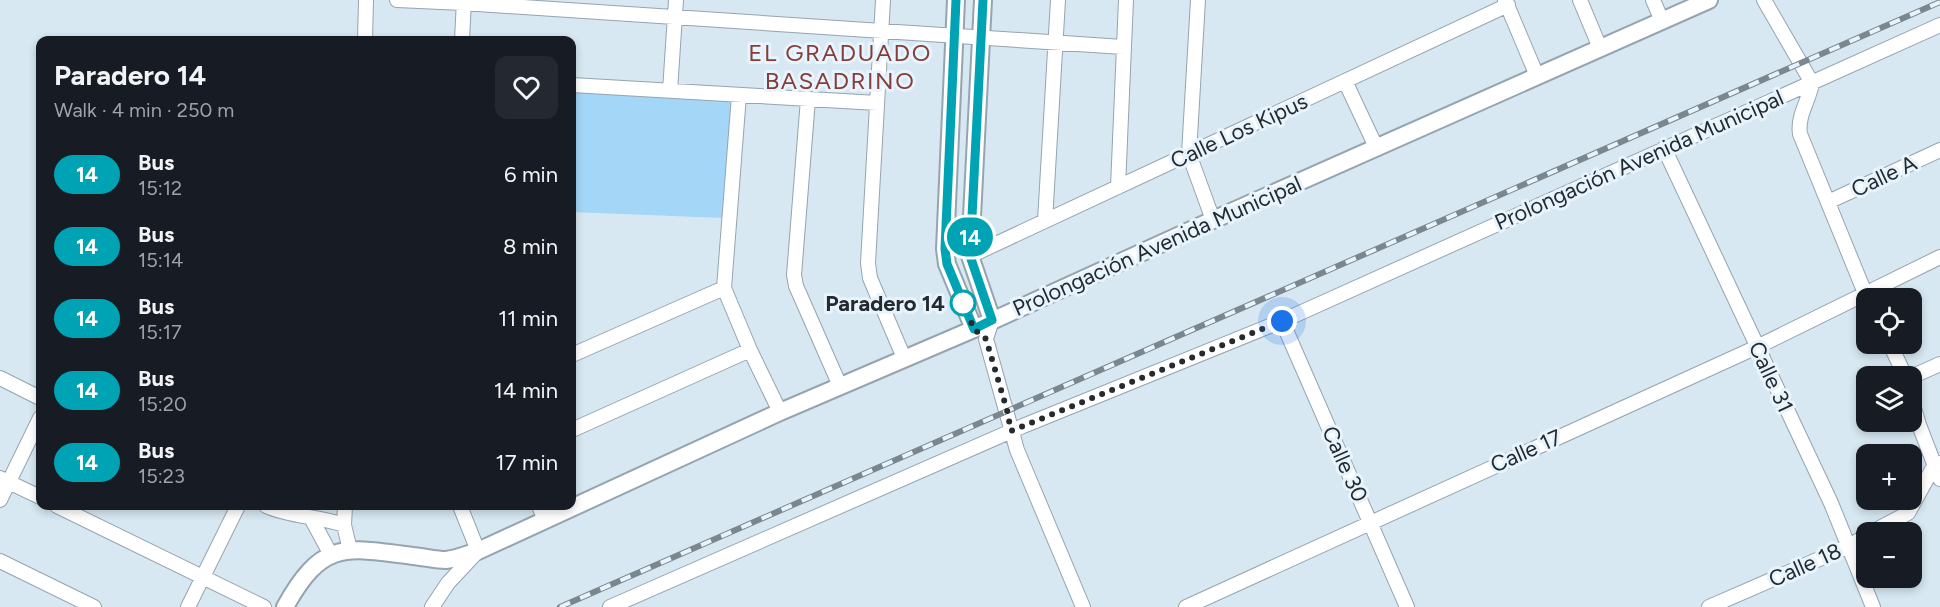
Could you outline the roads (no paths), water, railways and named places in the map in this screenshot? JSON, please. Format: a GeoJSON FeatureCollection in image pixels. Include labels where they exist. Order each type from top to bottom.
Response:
{"type":"FeatureCollection","features":[{"type":"Feature","properties":{"kind":"main road"},"geometry":{"type":"LineString","coordinates":[[956,0],[945,249],[947,264],[980,334]]}},
{"type":"Feature","properties":{"kind":"main road"},"geometry":{"type":"LineString","coordinates":[[983,0],[970,256],[992,320]]}},
{"type":"Feature","properties":{"kind":"main road","name":"Prolongación Avenida Municipal"},"geometry":{"type":"LineString","coordinates":[[576,499],[904,358],[980,334],[992,320],[1709,0]]}},
{"type":"Feature","properties":{"kind":"main road","name":"Prolongación Avenida Municipal"},"geometry":{"type":"LineString","coordinates":[[285,607],[306,573],[331,555],[350,550],[367,549],[447,560],[478,551],[542,513]]}},
{"type":"Feature","properties":{"kind":"street"},"geometry":{"type":"LineString","coordinates":[[365,36],[366,0]]}},
{"type":"Feature","properties":{"kind":"street"},"geometry":{"type":"LineString","coordinates":[[397,0],[464,1],[1123,47]]}},
{"type":"Feature","properties":{"kind":"street"},"geometry":{"type":"LineString","coordinates":[[670,91],[676,0]]}},
{"type":"Feature","properties":{"kind":"street"},"geometry":{"type":"LineString","coordinates":[[883,0],[868,263],[870,278],[904,358]]}},
{"type":"Feature","properties":{"kind":"street"},"geometry":{"type":"LineString","coordinates":[[1045,221],[1058,0]]}},
{"type":"Feature","properties":{"kind":"street"},"geometry":{"type":"LineString","coordinates":[[1118,187],[1126,0]]}},
{"type":"Feature","properties":{"kind":"street"},"geometry":{"type":"LineString","coordinates":[[1198,0],[1189,154],[1213,220]]}},
{"type":"Feature","properties":{"kind":"street"},"geometry":{"type":"LineString","coordinates":[[1580,0],[1600,48]]}},
{"type":"Feature","properties":{"kind":"street"},"geometry":{"type":"LineString","coordinates":[[1653,0],[1662,21]]}},
{"type":"Feature","properties":{"kind":"street"},"geometry":{"type":"LineString","coordinates":[[1764,0],[1812,83],[1799,125],[1800,134],[1863,288]]}},
{"type":"Feature","properties":{"kind":"street"},"geometry":{"type":"LineString","coordinates":[[462,36],[464,1]]}},
{"type":"Feature","properties":{"kind":"street"},"geometry":{"type":"LineString","coordinates":[[1507,3],[1537,76]]}},
{"type":"Feature","properties":{"kind":"street","name":"Calle Los Kipus"},"geometry":{"type":"LineString","coordinates":[[970,256],[1346,81],[1507,3]]}},
{"type":"Feature","properties":{"kind":"street","name":"Prolongación Avenida Municipal"},"geometry":{"type":"LineString","coordinates":[[610,607],[1011,431],[1282,321],[1940,25]]}},
{"type":"Feature","properties":{"kind":"street"},"geometry":{"type":"LineString","coordinates":[[1346,81],[1376,147]]}},
{"type":"Feature","properties":{"kind":"street"},"geometry":{"type":"LineString","coordinates":[[576,85],[877,103]]}},
{"type":"Feature","properties":{"kind":"street"},"geometry":{"type":"LineString","coordinates":[[739,95],[724,288],[750,350],[780,412]]}},
{"type":"Feature","properties":{"kind":"street"},"geometry":{"type":"LineString","coordinates":[[808,99],[794,275],[796,286],[840,386]]}},
{"type":"Feature","properties":{"kind":"street","name":"Calle 31"},"geometry":{"type":"LineString","coordinates":[[1664,148],[1832,503],[1873,607]]}},
{"type":"Feature","properties":{"kind":"street","name":"Calle A"},"geometry":{"type":"LineString","coordinates":[[1828,202],[1940,150]]}},
{"type":"Feature","properties":{"kind":"street","name":"Calle 17"},"geometry":{"type":"LineString","coordinates":[[1881,288],[1940,257]]}},
{"type":"Feature","properties":{"kind":"street"},"geometry":{"type":"LineString","coordinates":[[576,353],[724,288]]}},
{"type":"Feature","properties":{"kind":"street","name":"Calle 17"},"geometry":{"type":"LineString","coordinates":[[1186,607],[1856,301]]}},
{"type":"Feature","properties":{"kind":"street","name":"Calle 30"},"geometry":{"type":"LineString","coordinates":[[1282,321],[1407,607]]}},
{"type":"Feature","properties":{"kind":"street"},"geometry":{"type":"LineString","coordinates":[[980,334],[1007,410],[1011,431],[1026,475],[1083,607]]}},
{"type":"Feature","properties":{"kind":"street"},"geometry":{"type":"LineString","coordinates":[[576,428],[750,350]]}},
{"type":"Feature","properties":{"kind":"street"},"geometry":{"type":"LineString","coordinates":[[1922,372],[1940,364]]}},
{"type":"Feature","properties":{"kind":"street"},"geometry":{"type":"LineString","coordinates":[[0,378],[36,396]]}},
{"type":"Feature","properties":{"kind":"street"},"geometry":{"type":"LineString","coordinates":[[0,500],[4,480],[36,425]]}},
{"type":"Feature","properties":{"kind":"street"},"geometry":{"type":"LineString","coordinates":[[1891,522],[1908,513],[1938,469],[1921,432]]}},
{"type":"Feature","properties":{"kind":"street"},"geometry":{"type":"LineString","coordinates":[[4,480],[36,495]]}},
{"type":"Feature","properties":{"kind":"street"},"geometry":{"type":"LineString","coordinates":[[65,510],[264,607]]}},
{"type":"Feature","properties":{"kind":"street"},"geometry":{"type":"LineString","coordinates":[[188,607],[236,510]]}},
{"type":"Feature","properties":{"kind":"street"},"geometry":{"type":"LineString","coordinates":[[281,510],[311,518],[327,519],[344,525]]}},
{"type":"Feature","properties":{"kind":"street"},"geometry":{"type":"LineString","coordinates":[[345,510],[344,525],[350,550]]}},
{"type":"Feature","properties":{"kind":"street"},"geometry":{"type":"LineString","coordinates":[[432,607],[448,583],[478,551],[462,510]]}},
{"type":"Feature","properties":{"kind":"street"},"geometry":{"type":"LineString","coordinates":[[311,518],[331,555]]}},
{"type":"Feature","properties":{"kind":"street","name":"Calle 18"},"geometry":{"type":"LineString","coordinates":[[1709,607],[1856,542]]}},
{"type":"Feature","properties":{"kind":"street"},"geometry":{"type":"LineString","coordinates":[[0,561],[94,607]]}},
{"type":"Feature","properties":{"kind":"railway"},"geometry":{"type":"LineString","coordinates":[[560,607],[1940,2]]}},
{"type":"Feature","properties":{"kind":"place","name":"Paradero 14"},"geometry":{"type":"Point","coordinates":[963,303]}},
{"type":"Feature","properties":{"kind":"district","name":"EL GRADUADO BASADRINO"},"geometry":{"type":"Point","coordinates":[840,66]}}]}
